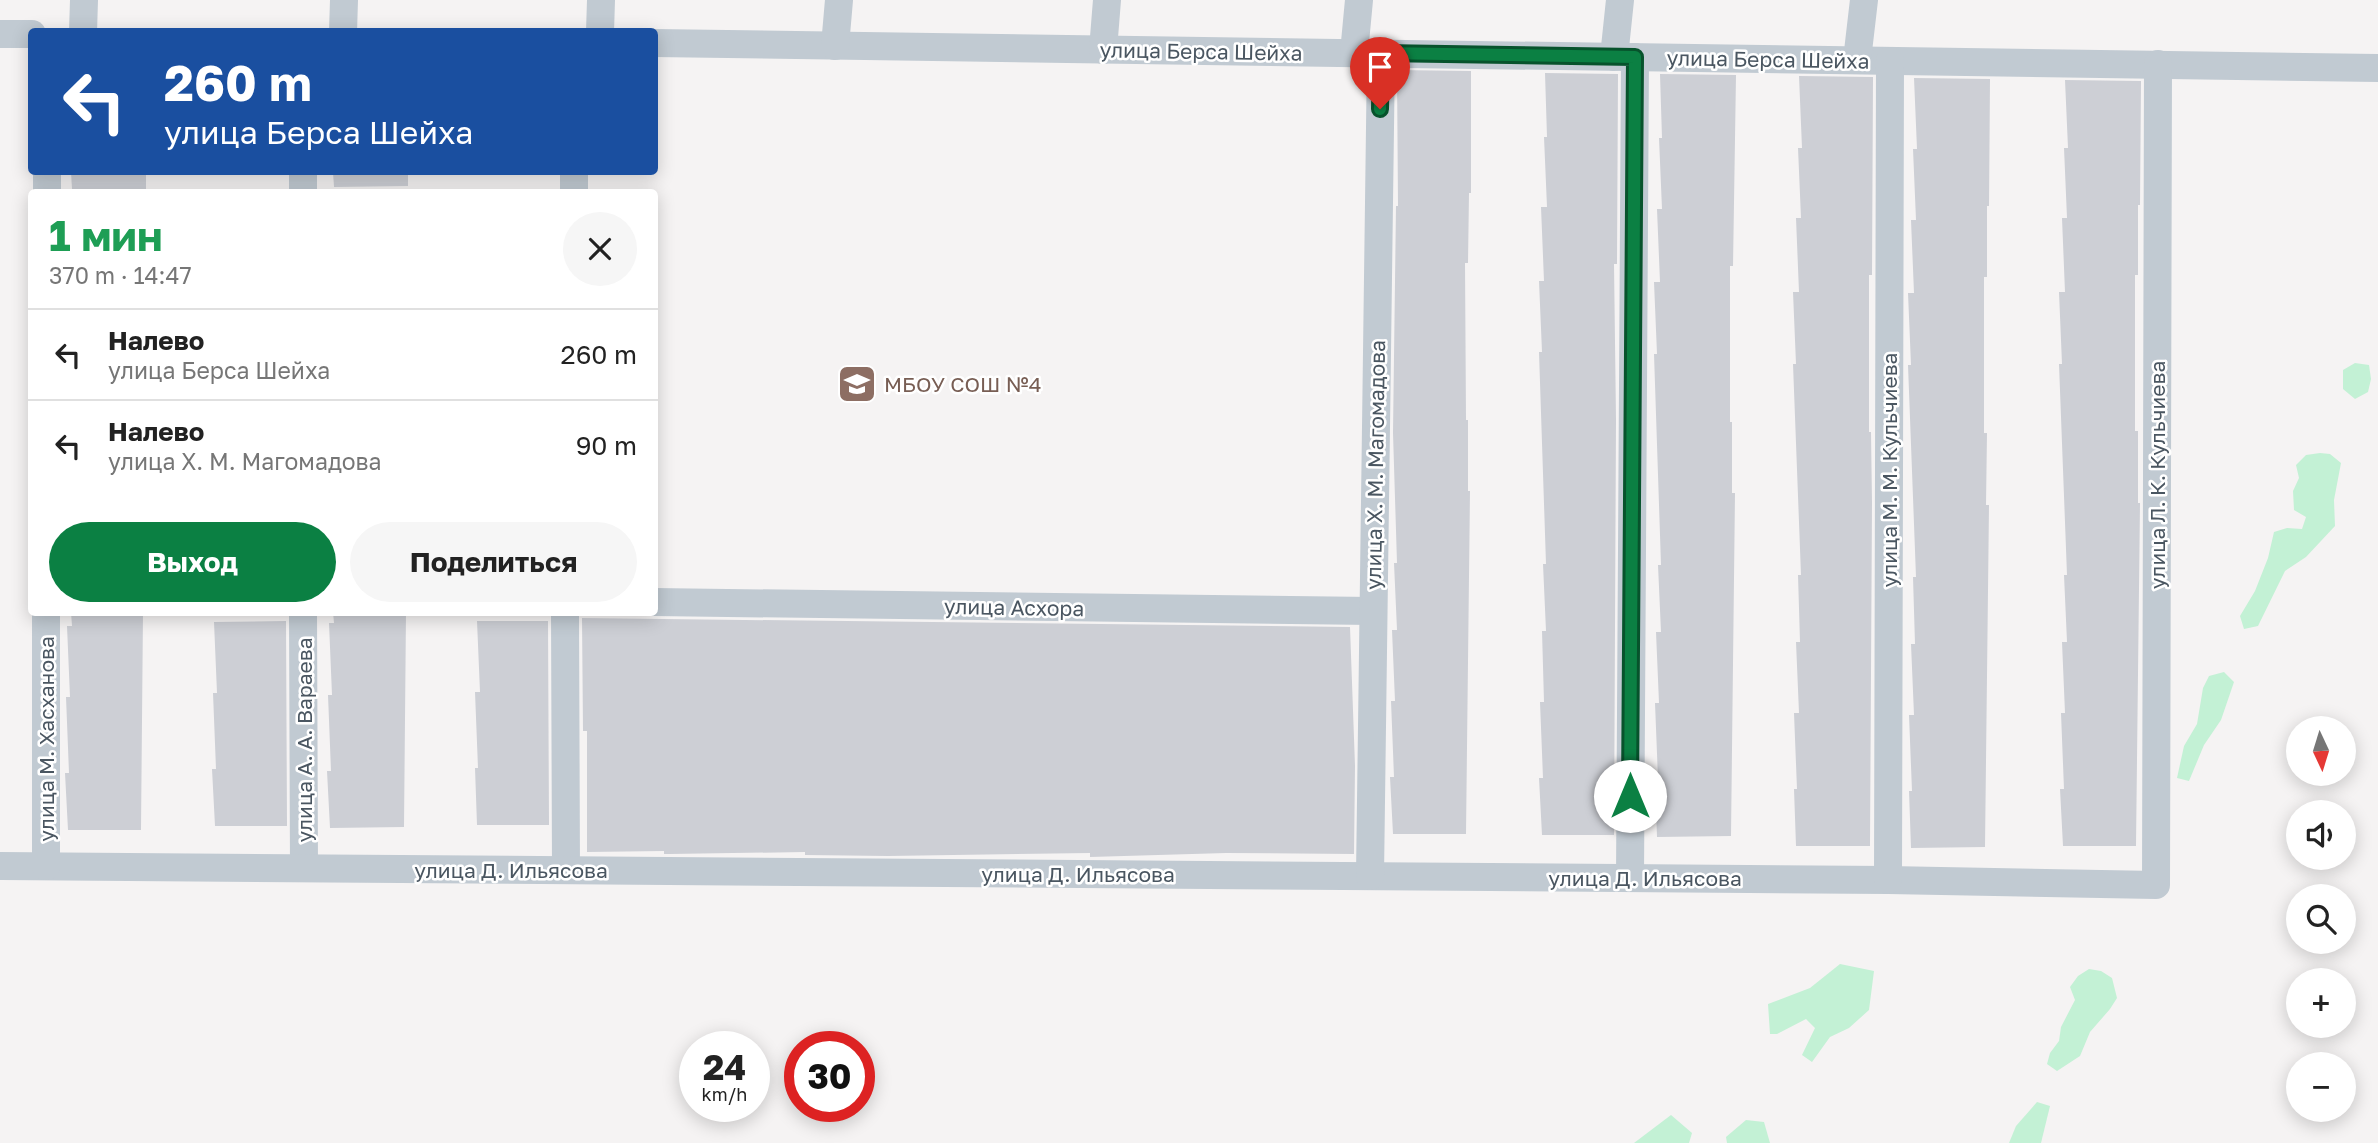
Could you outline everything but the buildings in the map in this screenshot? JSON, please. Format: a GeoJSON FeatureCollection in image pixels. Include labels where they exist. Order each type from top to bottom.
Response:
{"type":"FeatureCollection","features":[{"type":"Feature","properties":{"kind":"street"},"geometry":{"type":"LineString","coordinates":[[83,28],[84,0]]}},
{"type":"Feature","properties":{"kind":"street"},"geometry":{"type":"LineString","coordinates":[[343,28],[344,0]]}},
{"type":"Feature","properties":{"kind":"street"},"geometry":{"type":"LineString","coordinates":[[600,28],[601,0]]}},
{"type":"Feature","properties":{"kind":"street"},"geometry":{"type":"LineString","coordinates":[[835,46],[839,0]]}},
{"type":"Feature","properties":{"kind":"street"},"geometry":{"type":"LineString","coordinates":[[1103,50],[1107,0]]}},
{"type":"Feature","properties":{"kind":"street","name":"улица Х. М. Магомадова"},"geometry":{"type":"LineString","coordinates":[[1359,0],[1367,53],[1373,611],[1370,876]]}},
{"type":"Feature","properties":{"kind":"street"},"geometry":{"type":"LineString","coordinates":[[1620,0],[1625,57],[1630,878]]}},
{"type":"Feature","properties":{"kind":"street"},"geometry":{"type":"LineString","coordinates":[[1857,60],[1864,0]]}},
{"type":"Feature","properties":{"kind":"street"},"geometry":{"type":"LineString","coordinates":[[0,34],[28,34]]}},
{"type":"Feature","properties":{"kind":"street","name":"улица Берса Шейха"},"geometry":{"type":"LineString","coordinates":[[658,43],[2378,68]]}},
{"type":"Feature","properties":{"kind":"street","name":"улица М. М. Кульчиева"},"geometry":{"type":"LineString","coordinates":[[1888,880],[1890,61]]}},
{"type":"Feature","properties":{"kind":"street","name":"улица Л. К. Кульчиева"},"geometry":{"type":"LineString","coordinates":[[2156,885],[2158,64]]}},
{"type":"Feature","properties":{"kind":"street","name":"улица Асхора"},"geometry":{"type":"LineString","coordinates":[[658,603],[1373,611]]}},
{"type":"Feature","properties":{"kind":"street","name":"улица М. Хасханова"},"geometry":{"type":"LineString","coordinates":[[46,616],[46,866]]}},
{"type":"Feature","properties":{"kind":"street","name":"улица А. А. Вараева"},"geometry":{"type":"LineString","coordinates":[[303,616],[304,868]]}},
{"type":"Feature","properties":{"kind":"street"},"geometry":{"type":"LineString","coordinates":[[565,616],[566,870]]}},
{"type":"Feature","properties":{"kind":"street","name":"улица Д. Ильясова"},"geometry":{"type":"LineString","coordinates":[[0,866],[1888,880],[2156,885]]}},
{"type":"Feature","properties":{"kind":"green space"},"geometry":{"type":"Polygon","coordinates":[[[2355,363],[2369,365],[2371,379],[2368,392],[2355,399],[2343,389],[2343,370],[2355,363]]]}},
{"type":"Feature","properties":{"kind":"green space"},"geometry":{"type":"Polygon","coordinates":[[[2330,454],[2341,463],[2334,500],[2335,526],[2306,557],[2285,571],[2258,626],[2244,629],[2240,616],[2255,591],[2268,558],[2274,532],[2287,528],[2302,529],[2306,517],[2294,510],[2293,491],[2299,478],[2296,465],[2306,455],[2330,454]]]}},
{"type":"Feature","properties":{"kind":"green space"},"geometry":{"type":"Polygon","coordinates":[[[2224,672],[2234,682],[2221,720],[2204,745],[2189,781],[2177,778],[2184,746],[2197,724],[2203,688],[2209,676],[2224,672]]]}},
{"type":"Feature","properties":{"kind":"green space"},"geometry":{"type":"Polygon","coordinates":[[[1840,964],[1874,971],[1869,1010],[1849,1028],[1830,1037],[1812,1062],[1802,1055],[1815,1028],[1806,1019],[1777,1034],[1770,1034],[1768,1004],[1810,988],[1840,964]]]}},
{"type":"Feature","properties":{"kind":"green space"},"geometry":{"type":"Polygon","coordinates":[[[2089,969],[2101,971],[2112,978],[2117,998],[2090,1032],[2080,1056],[2057,1071],[2047,1064],[2075,1000],[2070,987],[2078,976],[2089,969]]]}},
{"type":"Feature","properties":{"kind":"green space"},"geometry":{"type":"Polygon","coordinates":[[[2037,1102],[2050,1106],[2041,1143],[2009,1143],[2016,1126],[2037,1102]]]}},
{"type":"Feature","properties":{"kind":"green space"},"geometry":{"type":"Polygon","coordinates":[[[1671,1115],[1692,1133],[1689,1143],[1634,1143],[1671,1115]]]}},
{"type":"Feature","properties":{"kind":"green space"},"geometry":{"type":"Polygon","coordinates":[[[1746,1120],[1764,1122],[1770,1143],[1727,1143],[1726,1137],[1746,1120]]]}},
{"type":"Feature","properties":{"kind":"place","name":"МБОУ СОШ №4"},"geometry":{"type":"Point","coordinates":[857,384]}},
{"type":"Feature","properties":{"kind":"route"},"geometry":{"type":"LineString","coordinates":[[1380,109],[1381,53],[1635,57],[1630,796]]}}]}
